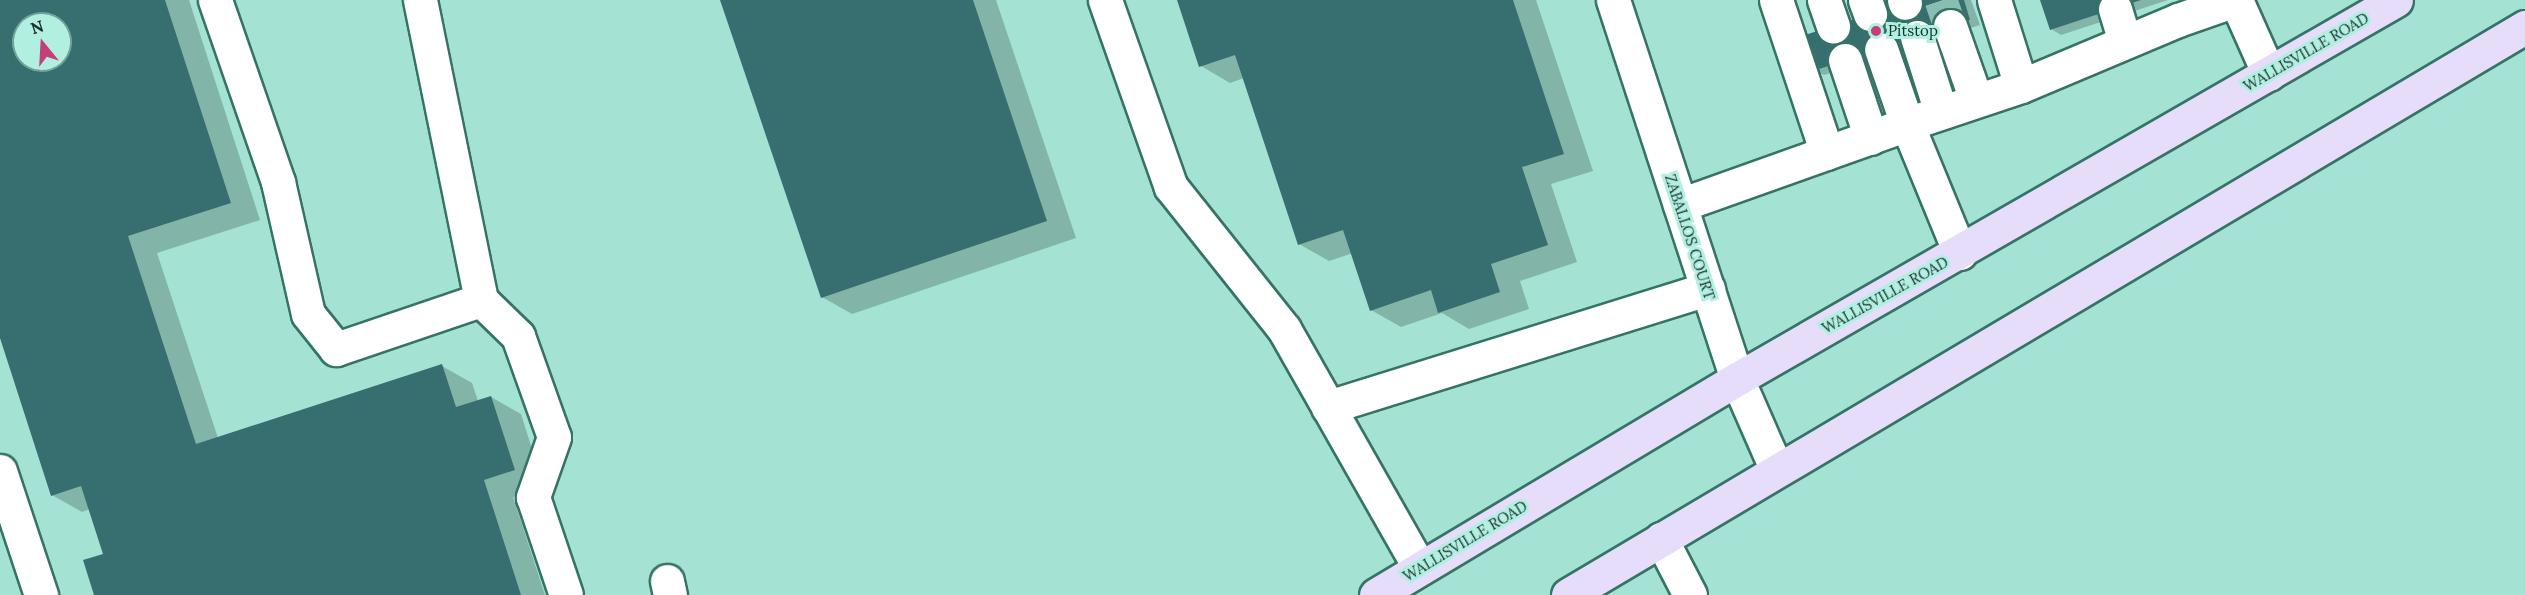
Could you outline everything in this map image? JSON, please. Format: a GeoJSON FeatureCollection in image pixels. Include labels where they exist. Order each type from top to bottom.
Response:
{"type":"FeatureCollection","features":[{"type":"Feature","properties":{"kind":"main road","name":"WALLISVILLE ROAD"},"geometry":{"type":"LineString","coordinates":[[1376,595],[1737,379],[1960,253],[2396,0]]}},
{"type":"Feature","properties":{"kind":"main road"},"geometry":{"type":"LineString","coordinates":[[1568,595],[2525,27]]}},
{"type":"Feature","properties":{"kind":"street"},"geometry":{"type":"LineString","coordinates":[[215,0],[278,182],[308,314],[336,349],[481,300]]}},
{"type":"Feature","properties":{"kind":"street"},"geometry":{"type":"LineString","coordinates":[[420,0],[481,300],[518,336],[554,437],[533,497],[566,595]]}},
{"type":"Feature","properties":{"kind":"street"},"geometry":{"type":"LineString","coordinates":[[1105,0],[1171,187],[1284,329],[1420,568]]}},
{"type":"Feature","properties":{"kind":"street","name":"ZABALLOS COURT"},"geometry":{"type":"LineString","coordinates":[[1612,0],[1737,379],[1777,470]]}},
{"type":"Feature","properties":{"kind":"street"},"geometry":{"type":"LineString","coordinates":[[1776,0],[1827,153]]}},
{"type":"Feature","properties":{"kind":"street"},"geometry":{"type":"LineString","coordinates":[[1994,0],[2021,86]]}},
{"type":"Feature","properties":{"kind":"street"},"geometry":{"type":"LineString","coordinates":[[1680,205],[1941,112],[2021,86],[2125,42],[2175,10],[2236,0],[2269,74]]}},
{"type":"Feature","properties":{"kind":"street"},"geometry":{"type":"LineString","coordinates":[[2115,9],[2125,42]]}},
{"type":"Feature","properties":{"kind":"street"},"geometry":{"type":"LineString","coordinates":[[1950,26],[1976,100]]}},
{"type":"Feature","properties":{"kind":"street"},"geometry":{"type":"LineString","coordinates":[[1917,37],[1941,112]]}},
{"type":"Feature","properties":{"kind":"street"},"geometry":{"type":"LineString","coordinates":[[1881,48],[1907,124],[1960,253]]}},
{"type":"Feature","properties":{"kind":"street"},"geometry":{"type":"LineString","coordinates":[[1845,60],[1871,138]]}},
{"type":"Feature","properties":{"kind":"street"},"geometry":{"type":"LineString","coordinates":[[1328,407],[1708,289]]}},
{"type":"Feature","properties":{"kind":"street"},"geometry":{"type":"LineString","coordinates":[[0,471],[41,595]]}},
{"type":"Feature","properties":{"kind":"street"},"geometry":{"type":"LineString","coordinates":[[1661,539],[1690,595]]}},
{"type":"Feature","properties":{"kind":"building"},"geometry":{"type":"Polygon","coordinates":[[[0,0],[165,0],[231,203],[128,236],[196,444],[442,364],[456,407],[491,396],[515,470],[484,480],[521,595],[94,595],[83,560],[103,554],[81,486],[51,496],[0,338],[0,0]]]}},
{"type":"Feature","properties":{"kind":"building"},"geometry":{"type":"Polygon","coordinates":[[[720,0],[973,0],[1047,221],[821,298],[720,0]]]}},
{"type":"Feature","properties":{"kind":"building"},"geometry":{"type":"Polygon","coordinates":[[[1177,0],[1513,0],[1564,154],[1522,167],[1548,245],[1491,264],[1500,292],[1438,313],[1431,290],[1370,311],[1343,230],[1298,245],[1235,55],[1199,67],[1177,0]]]}},
{"type":"Feature","properties":{"kind":"building","name":"Pitstop"},"geometry":{"type":"Polygon","coordinates":[[[1913,0],[1964,0],[1970,20],[1813,71],[1802,36],[1913,0]]]}},
{"type":"Feature","properties":{"kind":"building"},"geometry":{"type":"Polygon","coordinates":[[[2040,0],[2141,0],[2050,30],[2040,0]]]}},
{"type":"Feature","properties":{"kind":"tunnel"},"geometry":{"type":"LineString","coordinates":[[1941,0],[1950,26]]}},
{"type":"Feature","properties":{"kind":"place","name":"Pitstop"},"geometry":{"type":"Point","coordinates":[1876,31]}}]}
